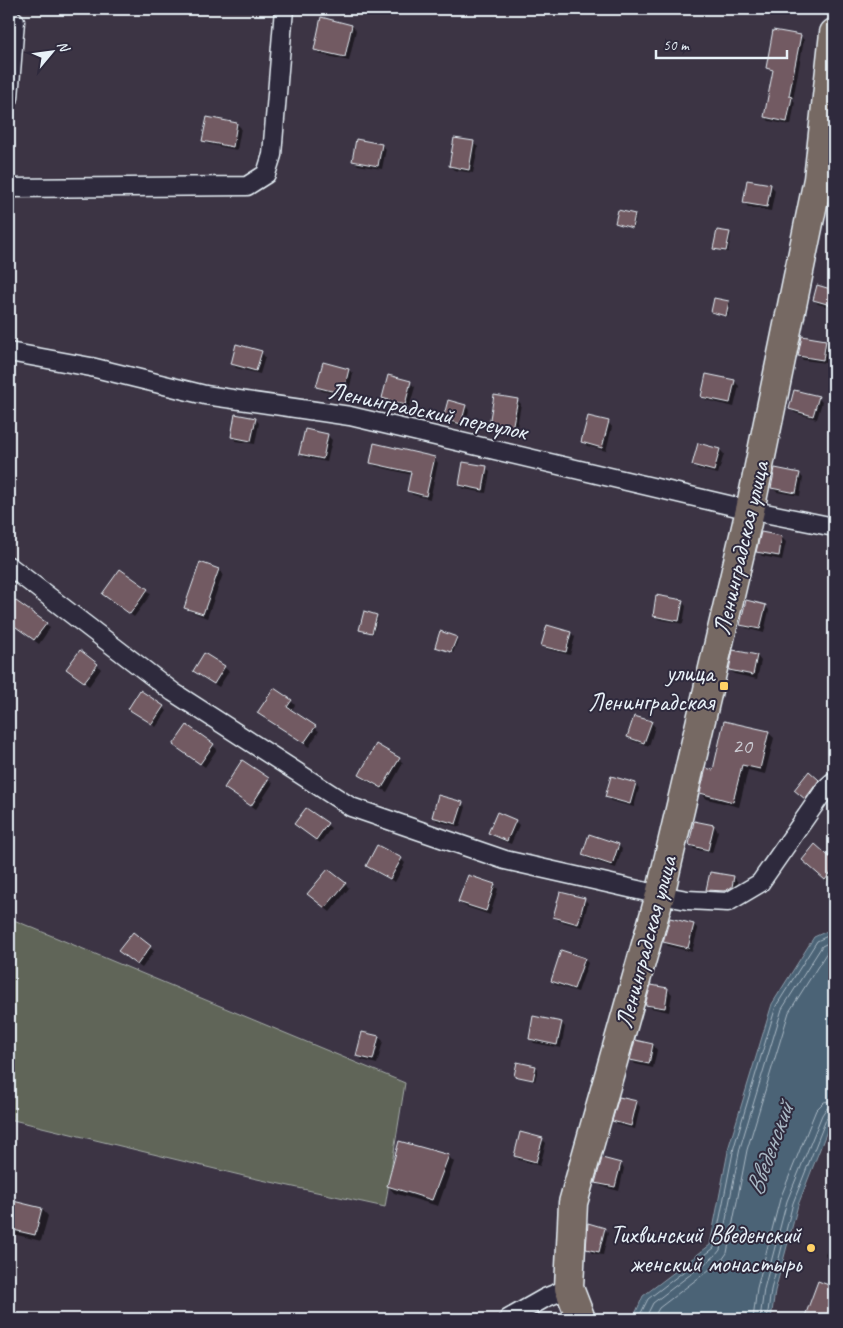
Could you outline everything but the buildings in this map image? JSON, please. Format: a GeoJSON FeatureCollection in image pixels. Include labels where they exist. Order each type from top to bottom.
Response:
{"type":"FeatureCollection","features":[{"type":"Feature","properties":{"kind":"main road","name":"Ленинградская улица"},"geometry":{"type":"LineString","coordinates":[[581,1319],[568,1288],[573,1203],[660,895],[826,180],[834,33]]}},
{"type":"Feature","properties":{"kind":"street"},"geometry":{"type":"LineString","coordinates":[[9,188],[247,186],[266,174],[272,155],[284,9]]}},
{"type":"Feature","properties":{"kind":"street"},"geometry":{"type":"LineString","coordinates":[[9,98],[14,21]]}},
{"type":"Feature","properties":{"kind":"street","name":"Ленинградский переулок"},"geometry":{"type":"LineString","coordinates":[[9,352],[91,367],[205,394],[350,416],[750,510],[834,527]]}},
{"type":"Feature","properties":{"kind":"street"},"geometry":{"type":"LineString","coordinates":[[9,566],[173,692],[351,807],[505,860],[660,895],[688,900],[728,902],[760,883],[826,788],[834,781]]}},
{"type":"Feature","properties":{"kind":"street"},"geometry":{"type":"LineString","coordinates":[[508,1319],[537,1302],[568,1288]]}},
{"type":"Feature","properties":{"kind":"green space"},"geometry":{"type":"Polygon","coordinates":[[[9,918],[405,1083],[385,1207],[248,1177],[9,1119],[9,918]]]}},
{"type":"Feature","properties":{"kind":"water","name":"Введенский"},"geometry":{"type":"Polygon","coordinates":[[[834,928],[834,1113],[798,1205],[775,1291],[771,1319],[633,1319],[643,1296],[710,1245],[729,1146],[772,1004],[814,937],[834,928]]]}},
{"type":"Feature","properties":{"kind":"place","name":"улица Ленинградская"},"geometry":{"type":"Point","coordinates":[724,686]}},
{"type":"Feature","properties":{"kind":"place","name":"Тихвинский Введенский женский монастырь"},"geometry":{"type":"Point","coordinates":[811,1248]}}]}
